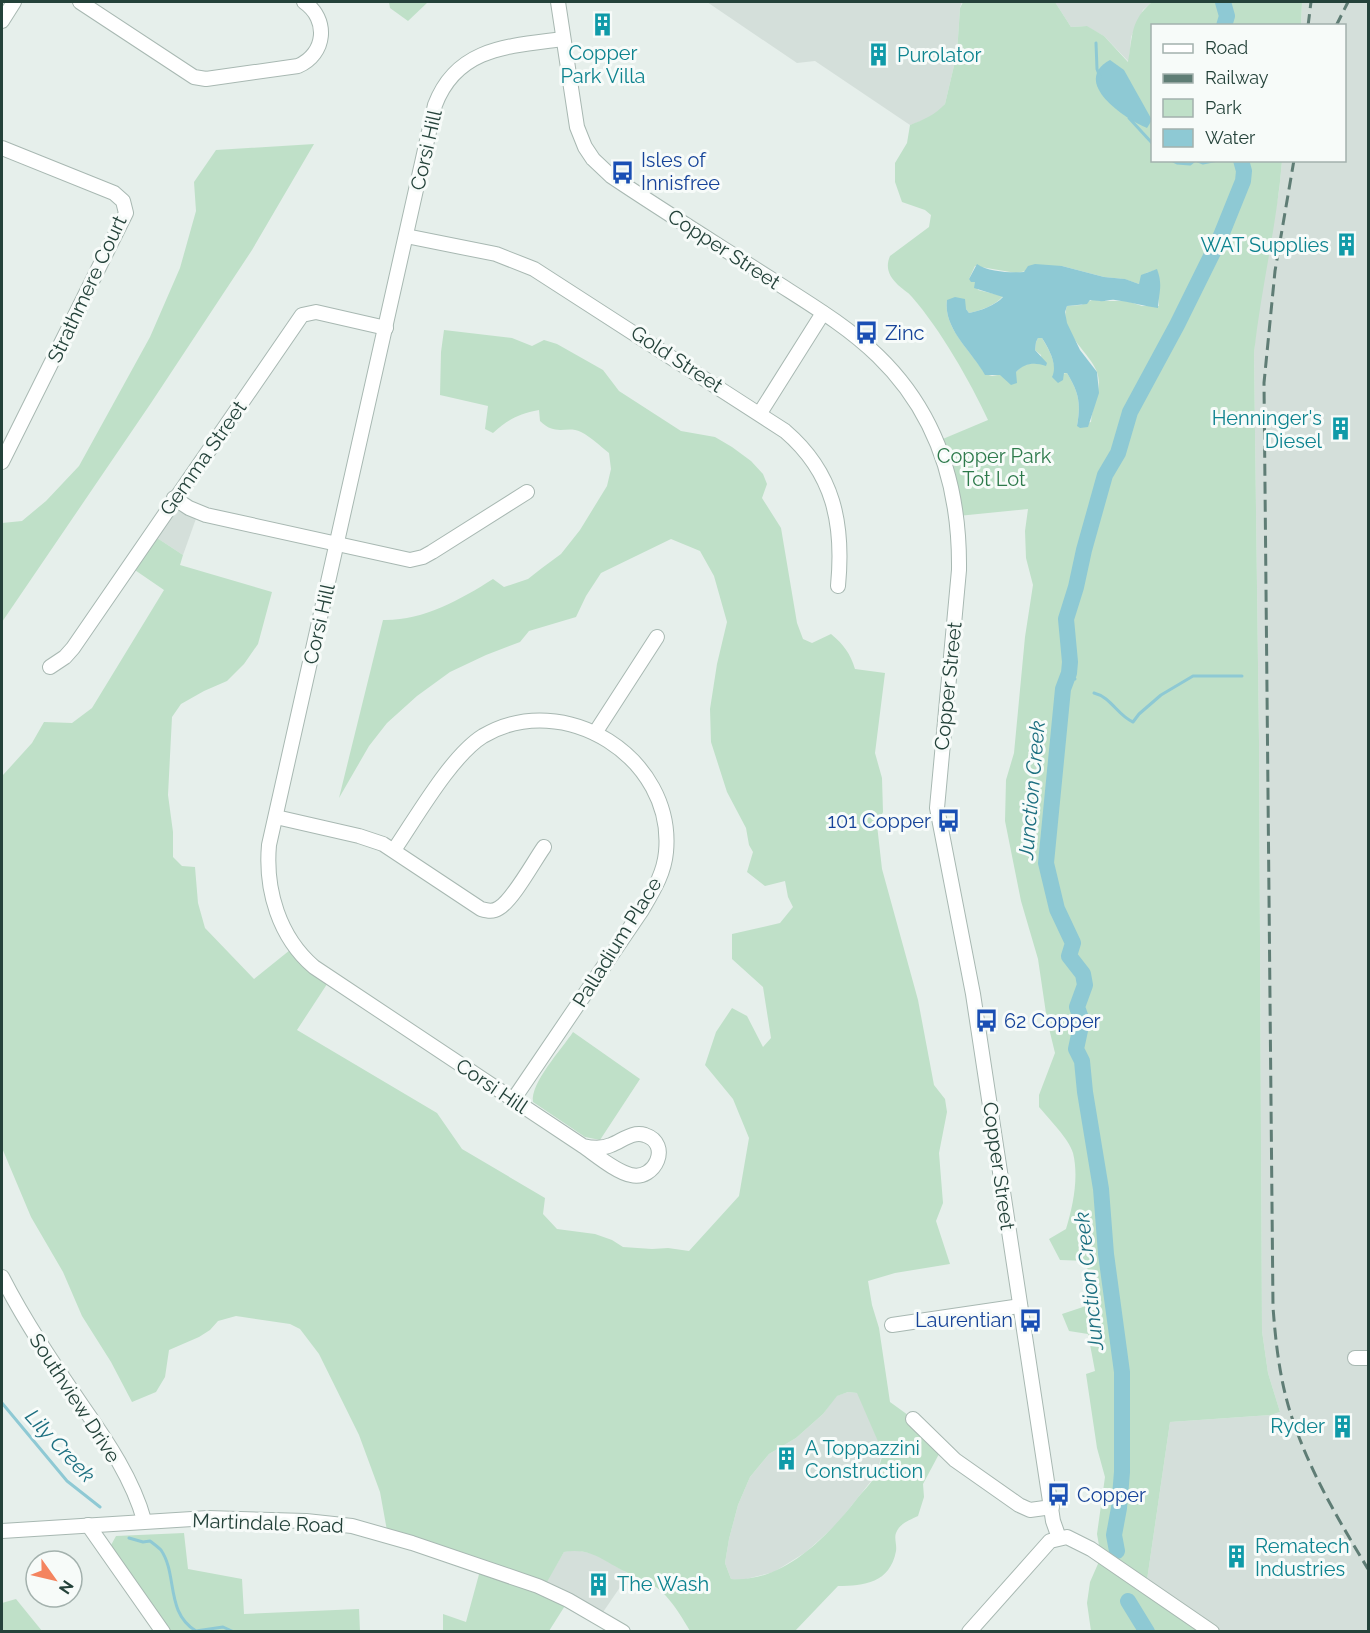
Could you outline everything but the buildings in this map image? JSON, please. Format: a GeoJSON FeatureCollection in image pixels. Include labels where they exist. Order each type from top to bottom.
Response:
{"type":"FeatureCollection","features":[{"type":"Feature","properties":{"kind":"street"},"geometry":{"type":"LineString","coordinates":[[2,21],[14,2]]}},
{"type":"Feature","properties":{"kind":"street"},"geometry":{"type":"LineString","coordinates":[[80,2],[194,77],[206,79],[298,66],[304,63],[320,43],[322,28],[317,14],[304,2]]}},
{"type":"Feature","properties":{"kind":"street","name":"Copper Street"},"geometry":{"type":"LineString","coordinates":[[558,2],[577,127],[585,147],[602,169],[823,313],[879,356],[906,389],[931,428],[945,462],[958,528],[959,570],[937,808],[973,994],[1053,1521],[1059,1538]]}},
{"type":"Feature","properties":{"kind":"street","name":"Corsi Hill"},"geometry":{"type":"LineString","coordinates":[[563,39],[504,47],[483,54],[465,64],[447,82],[438,97],[268,855],[270,889],[282,924],[300,953],[319,971],[583,1146],[632,1176],[653,1169],[659,1156],[655,1143],[644,1135],[633,1135],[603,1147],[583,1146]]}},
{"type":"Feature","properties":{"kind":"street","name":"Strathmere Court"},"geometry":{"type":"LineString","coordinates":[[2,148],[114,193],[123,201],[126,213],[2,462]]}},
{"type":"Feature","properties":{"kind":"street","name":"Gold Street"},"geometry":{"type":"LineString","coordinates":[[406,236],[496,254],[534,269],[779,426],[799,444],[818,469],[833,502],[839,525],[838,586]]}},
{"type":"Feature","properties":{"kind":"street","name":"Gemma Street"},"geometry":{"type":"LineString","coordinates":[[50,667],[65,657],[73,648],[302,315],[316,312],[386,328]]}},
{"type":"Feature","properties":{"kind":"street"},"geometry":{"type":"LineString","coordinates":[[760,413],[823,313]]}},
{"type":"Feature","properties":{"kind":"street"},"geometry":{"type":"LineString","coordinates":[[174,498],[206,515],[403,559],[416,559],[432,552],[526,492]]}},
{"type":"Feature","properties":{"kind":"street"},"geometry":{"type":"LineString","coordinates":[[595,733],[657,637]]}},
{"type":"Feature","properties":{"kind":"street","name":"Palladium Place"},"geometry":{"type":"LineString","coordinates":[[394,850],[459,757],[481,738],[508,724],[532,720],[562,721],[581,726],[595,733],[633,761],[647,778],[658,799],[665,827],[666,852],[660,878],[642,910],[513,1100]]}},
{"type":"Feature","properties":{"kind":"street"},"geometry":{"type":"LineString","coordinates":[[276,817],[384,844],[481,909],[489,912],[497,910],[508,900],[544,847]]}},
{"type":"Feature","properties":{"kind":"street","name":"Southview Drive"},"geometry":{"type":"LineString","coordinates":[[2,1277],[19,1310],[99,1430],[131,1488],[144,1520]]}},
{"type":"Feature","properties":{"kind":"street"},"geometry":{"type":"LineString","coordinates":[[892,1325],[1020,1306]]}},
{"type":"Feature","properties":{"kind":"street"},"geometry":{"type":"LineString","coordinates":[[913,1419],[955,1460],[1019,1505],[1030,1510],[1052,1507]]}},
{"type":"Feature","properties":{"kind":"street","name":"Martindale Road"},"geometry":{"type":"LineString","coordinates":[[2,1531],[144,1520],[259,1518],[352,1526],[412,1543],[538,1586],[568,1600],[622,1632]]}},
{"type":"Feature","properties":{"kind":"street"},"geometry":{"type":"LineString","coordinates":[[88,1525],[163,1632]]}},
{"type":"Feature","properties":{"kind":"street"},"geometry":{"type":"LineString","coordinates":[[970,1631],[1050,1541],[1067,1537],[1082,1543],[1212,1632]]}},
{"type":"Feature","properties":{"kind":"shaded area"},"geometry":{"type":"Polygon","coordinates":[[[707,2],[962,2],[957,53],[945,104],[927,119],[910,125],[815,61],[797,63],[707,2]]]}},
{"type":"Feature","properties":{"kind":"shaded area"},"geometry":{"type":"Polygon","coordinates":[[[1055,2],[1152,2],[1143,10],[1131,37],[1129,62],[1104,36],[1086,26],[1071,27],[1055,2]]]}},
{"type":"Feature","properties":{"kind":"shaded area"},"geometry":{"type":"Polygon","coordinates":[[[1302,2],[1368,2],[1368,1631],[1197,1631],[1201,1626],[1146,1587],[1170,1422],[1271,1415],[1280,1412],[1268,1373],[1262,1331],[1259,741],[1254,353],[1257,318],[1282,162],[1346,162],[1346,24],[1301,24],[1302,2]]]}},
{"type":"Feature","properties":{"kind":"shaded area"},"geometry":{"type":"Polygon","coordinates":[[[174,499],[198,513],[183,555],[151,534],[174,499]]]}},
{"type":"Feature","properties":{"kind":"shaded area"},"geometry":{"type":"Polygon","coordinates":[[[848,1392],[858,1393],[883,1452],[875,1476],[837,1524],[806,1552],[774,1572],[742,1580],[731,1579],[725,1563],[729,1539],[738,1505],[750,1477],[769,1454],[796,1438],[823,1414],[836,1396],[848,1392]]]}},
{"type":"Feature","properties":{"kind":"shaded area"},"geometry":{"type":"Polygon","coordinates":[[[575,1550],[595,1554],[629,1574],[599,1618],[542,1589],[564,1552],[575,1550]]]}},
{"type":"Feature","properties":{"kind":"green space"},"geometry":{"type":"Polygon","coordinates":[[[389,2],[428,2],[408,21],[390,8],[389,2]]]}},
{"type":"Feature","properties":{"kind":"green space","name":"Copper Park Tot Lot"},"geometry":{"type":"Polygon","coordinates":[[[963,2],[1055,2],[1071,27],[1087,26],[1104,36],[1128,62],[1136,22],[1152,2],[1302,2],[1301,24],[1151,24],[1151,162],[1282,162],[1254,353],[1259,741],[1262,1331],[1268,1373],[1280,1412],[1271,1415],[1170,1422],[1146,1587],[1201,1626],[1197,1631],[1091,1631],[1087,1603],[1090,1582],[1101,1557],[1097,1534],[1105,1477],[1097,1448],[1086,1374],[1095,1371],[1088,1334],[1069,1331],[1062,1314],[1089,1305],[1087,1261],[1060,1260],[1049,1239],[1066,1229],[1074,1191],[1075,1162],[1067,1142],[1039,1107],[1039,1095],[1055,1053],[1047,1020],[1038,959],[1021,901],[1005,821],[1006,780],[1014,753],[1025,637],[1033,585],[1026,558],[1025,531],[1028,509],[958,516],[938,441],[988,420],[944,340],[923,310],[892,278],[888,268],[890,256],[929,227],[931,215],[925,210],[902,202],[895,182],[895,163],[907,143],[910,125],[933,114],[945,104],[957,53],[960,8],[963,2]],[[975,266],[969,279],[975,282],[978,290],[1003,296],[988,307],[969,313],[966,309],[947,300],[947,311],[949,321],[960,339],[985,374],[992,376],[1016,372],[1022,366],[1031,363],[1042,364],[1041,355],[1035,350],[1038,338],[1042,338],[1053,361],[1054,375],[1067,373],[1074,386],[1079,404],[1077,426],[1091,422],[1099,378],[1093,364],[1070,333],[1065,315],[1067,306],[1081,305],[1094,299],[1127,301],[1142,306],[1159,306],[1156,270],[1146,273],[1139,284],[1062,266],[1016,273],[975,266]]]}},
{"type":"Feature","properties":{"kind":"green space"},"geometry":{"type":"Polygon","coordinates":[[[314,144],[252,250],[2,622],[2,523],[22,521],[46,501],[79,466],[150,337],[180,268],[196,211],[194,182],[216,150],[314,144]]]}},
{"type":"Feature","properties":{"kind":"green space"},"geometry":{"type":"Polygon","coordinates":[[[444,330],[512,338],[532,346],[544,340],[557,344],[603,370],[619,391],[681,431],[715,437],[732,447],[751,461],[763,474],[767,484],[762,498],[781,528],[797,623],[803,639],[812,643],[831,634],[846,650],[855,669],[885,673],[875,753],[882,778],[883,812],[877,825],[882,869],[918,1000],[934,1085],[945,1099],[947,1112],[939,1153],[943,1203],[936,1221],[950,1264],[895,1273],[868,1281],[879,1328],[890,1402],[919,1423],[939,1454],[923,1484],[924,1497],[918,1516],[903,1524],[896,1533],[896,1551],[888,1570],[882,1576],[866,1583],[838,1586],[795,1631],[690,1631],[673,1604],[658,1588],[598,1557],[574,1551],[564,1552],[543,1589],[568,1601],[549,1631],[443,1631],[443,1614],[466,1622],[481,1567],[388,1536],[380,1492],[359,1435],[319,1354],[300,1329],[290,1324],[236,1316],[218,1321],[199,1337],[169,1350],[165,1377],[156,1392],[132,1402],[111,1362],[82,1316],[63,1272],[31,1217],[2,1148],[2,774],[32,743],[44,722],[72,723],[92,708],[164,590],[129,566],[151,534],[183,555],[180,565],[272,592],[258,644],[244,664],[227,681],[181,704],[172,717],[168,795],[173,832],[173,857],[182,866],[195,867],[198,903],[205,928],[254,979],[295,946],[331,978],[297,1030],[437,1113],[462,1149],[545,1198],[543,1214],[557,1229],[595,1234],[623,1247],[689,1251],[739,1196],[749,1138],[733,1099],[705,1065],[716,1032],[732,1008],[747,1016],[763,1047],[771,1038],[763,987],[732,959],[732,934],[780,923],[793,907],[788,897],[785,881],[765,886],[747,872],[753,852],[749,845],[746,828],[727,792],[711,742],[710,709],[727,622],[714,576],[700,551],[671,539],[601,573],[576,617],[529,631],[520,642],[450,672],[417,696],[387,723],[369,746],[339,798],[383,620],[412,617],[440,608],[493,579],[504,587],[528,579],[561,554],[580,530],[607,486],[611,469],[609,453],[585,434],[576,430],[556,430],[546,426],[540,421],[539,410],[514,418],[493,433],[485,429],[488,406],[440,395],[444,330]],[[848,1392],[837,1396],[823,1414],[796,1438],[769,1454],[750,1477],[738,1505],[729,1539],[725,1563],[731,1579],[768,1574],[802,1555],[832,1529],[874,1478],[883,1453],[857,1393],[848,1392]]]}},
{"type":"Feature","properties":{"kind":"green space"},"geometry":{"type":"Polygon","coordinates":[[[573,1032],[640,1079],[600,1140],[585,1137],[533,1102],[533,1094],[541,1076],[573,1032]]]}},
{"type":"Feature","properties":{"kind":"green space"},"geometry":{"type":"Polygon","coordinates":[[[184,1533],[188,1569],[242,1579],[244,1614],[359,1609],[360,1631],[170,1631],[110,1547],[116,1536],[184,1533]]]}},
{"type":"Feature","properties":{"kind":"green space"},"geometry":{"type":"Polygon","coordinates":[[[16,1599],[42,1631],[2,1631],[2,1603],[16,1599]]]}},
{"type":"Feature","properties":{"kind":"water"},"geometry":{"type":"Polygon","coordinates":[[[1110,60],[1124,70],[1151,118],[1147,128],[1126,117],[1105,99],[1098,89],[1096,79],[1099,69],[1110,60]]]}},
{"type":"Feature","properties":{"kind":"water"},"geometry":{"type":"Polygon","coordinates":[[[977,264],[993,270],[1013,272],[1024,272],[1028,266],[1035,264],[1062,266],[1139,284],[1141,275],[1157,269],[1160,284],[1158,308],[1113,300],[1090,300],[1087,304],[1067,306],[1065,312],[1067,323],[1080,350],[1097,372],[1099,393],[1088,427],[1077,426],[1079,404],[1074,386],[1067,373],[1064,373],[1063,380],[1058,383],[1052,377],[1053,362],[1042,338],[1038,338],[1035,350],[1047,363],[1046,366],[1026,365],[1016,372],[1017,383],[1011,385],[1000,375],[985,375],[960,339],[949,321],[947,300],[955,297],[965,299],[969,313],[988,307],[1003,297],[974,288],[975,282],[969,279],[977,264]]]}},
{"type":"Feature","properties":{"kind":"waterway","name":"Junction Creek"},"geometry":{"type":"LineString","coordinates":[[1223,2],[1227,16],[1225,24]]}},
{"type":"Feature","properties":{"kind":"waterway"},"geometry":{"type":"LineString","coordinates":[[1096,43],[1097,69],[1100,77]]}},
{"type":"Feature","properties":{"kind":"waterway"},"geometry":{"type":"LineString","coordinates":[[1129,118],[1151,142]]}},
{"type":"Feature","properties":{"kind":"waterway"},"geometry":{"type":"LineString","coordinates":[[1175,162],[1190,164],[1192,162]]}},
{"type":"Feature","properties":{"kind":"waterway"},"geometry":{"type":"LineString","coordinates":[[1201,162],[1208,162]]}},
{"type":"Feature","properties":{"kind":"waterway","name":"Junction Creek"},"geometry":{"type":"LineString","coordinates":[[1117,1551],[1114,1535],[1122,1472],[1122,1372],[1106,1254],[1101,1189],[1082,1061],[1076,1049],[1082,1021],[1077,1007],[1085,985],[1083,974],[1069,956],[1073,943],[1057,909],[1046,863],[1063,689],[1070,662],[1066,619],[1105,475],[1118,453],[1130,412],[1220,238],[1243,181],[1242,162]]}},
{"type":"Feature","properties":{"kind":"waterway","name":"Junction Creek"},"geometry":{"type":"LineString","coordinates":[[1069,673],[1075,679]]}},
{"type":"Feature","properties":{"kind":"waterway"},"geometry":{"type":"LineString","coordinates":[[1094,693],[1105,698],[1123,716],[1133,722],[1161,695],[1193,676],[1242,676]]}},
{"type":"Feature","properties":{"kind":"waterway","name":"Lily Creek"},"geometry":{"type":"LineString","coordinates":[[2,1403],[67,1481],[100,1507]]}},
{"type":"Feature","properties":{"kind":"waterway","name":"Lily Creek"},"geometry":{"type":"LineString","coordinates":[[129,1538],[143,1542],[150,1541],[161,1550],[166,1560],[176,1604],[186,1623],[196,1631],[223,1627],[234,1632]]}},
{"type":"Feature","properties":{"kind":"waterway","name":"Junction Creek"},"geometry":{"type":"LineString","coordinates":[[1128,1601],[1147,1632]]}},
{"type":"Feature","properties":{"kind":"railway"},"geometry":{"type":"LineString","coordinates":[[1308,24],[1311,2]]}},
{"type":"Feature","properties":{"kind":"railway"},"geometry":{"type":"LineString","coordinates":[[1337,24],[1348,2]]}},
{"type":"Feature","properties":{"kind":"railway"},"geometry":{"type":"LineString","coordinates":[[1294,162],[1275,271],[1264,383],[1273,1307],[1280,1369],[1286,1399],[1296,1429],[1320,1483],[1368,1569]]}},
{"type":"Feature","properties":{"kind":"place","name":"Copper Park Villa"},"geometry":{"type":"Point","coordinates":[603,25]}},
{"type":"Feature","properties":{"kind":"place","name":"Purolator"},"geometry":{"type":"Point","coordinates":[879,55]}},
{"type":"Feature","properties":{"kind":"place","name":"Isles of Innisfree"},"geometry":{"type":"Point","coordinates":[623,172]}},
{"type":"Feature","properties":{"kind":"place","name":"WAT Supplies"},"geometry":{"type":"Point","coordinates":[1347,245]}},
{"type":"Feature","properties":{"kind":"place","name":"Zinc"},"geometry":{"type":"Point","coordinates":[867,333]}},
{"type":"Feature","properties":{"kind":"place","name":"Henninger's Diesel"},"geometry":{"type":"Point","coordinates":[1340,429]}},
{"type":"Feature","properties":{"kind":"place","name":"101 Copper"},"geometry":{"type":"Point","coordinates":[949,821]}},
{"type":"Feature","properties":{"kind":"place","name":"62 Copper"},"geometry":{"type":"Point","coordinates":[986,1021]}},
{"type":"Feature","properties":{"kind":"place","name":"Laurentian"},"geometry":{"type":"Point","coordinates":[1031,1320]}},
{"type":"Feature","properties":{"kind":"place","name":"Ryder"},"geometry":{"type":"Point","coordinates":[1343,1426]}},
{"type":"Feature","properties":{"kind":"place","name":"A Toppazzini Construction"},"geometry":{"type":"Point","coordinates":[787,1459]}},
{"type":"Feature","properties":{"kind":"place","name":"Copper"},"geometry":{"type":"Point","coordinates":[1059,1495]}},
{"type":"Feature","properties":{"kind":"place","name":"Rematech Industries"},"geometry":{"type":"Point","coordinates":[1237,1557]}},
{"type":"Feature","properties":{"kind":"place","name":"The Wash"},"geometry":{"type":"Point","coordinates":[599,1584]}}]}
